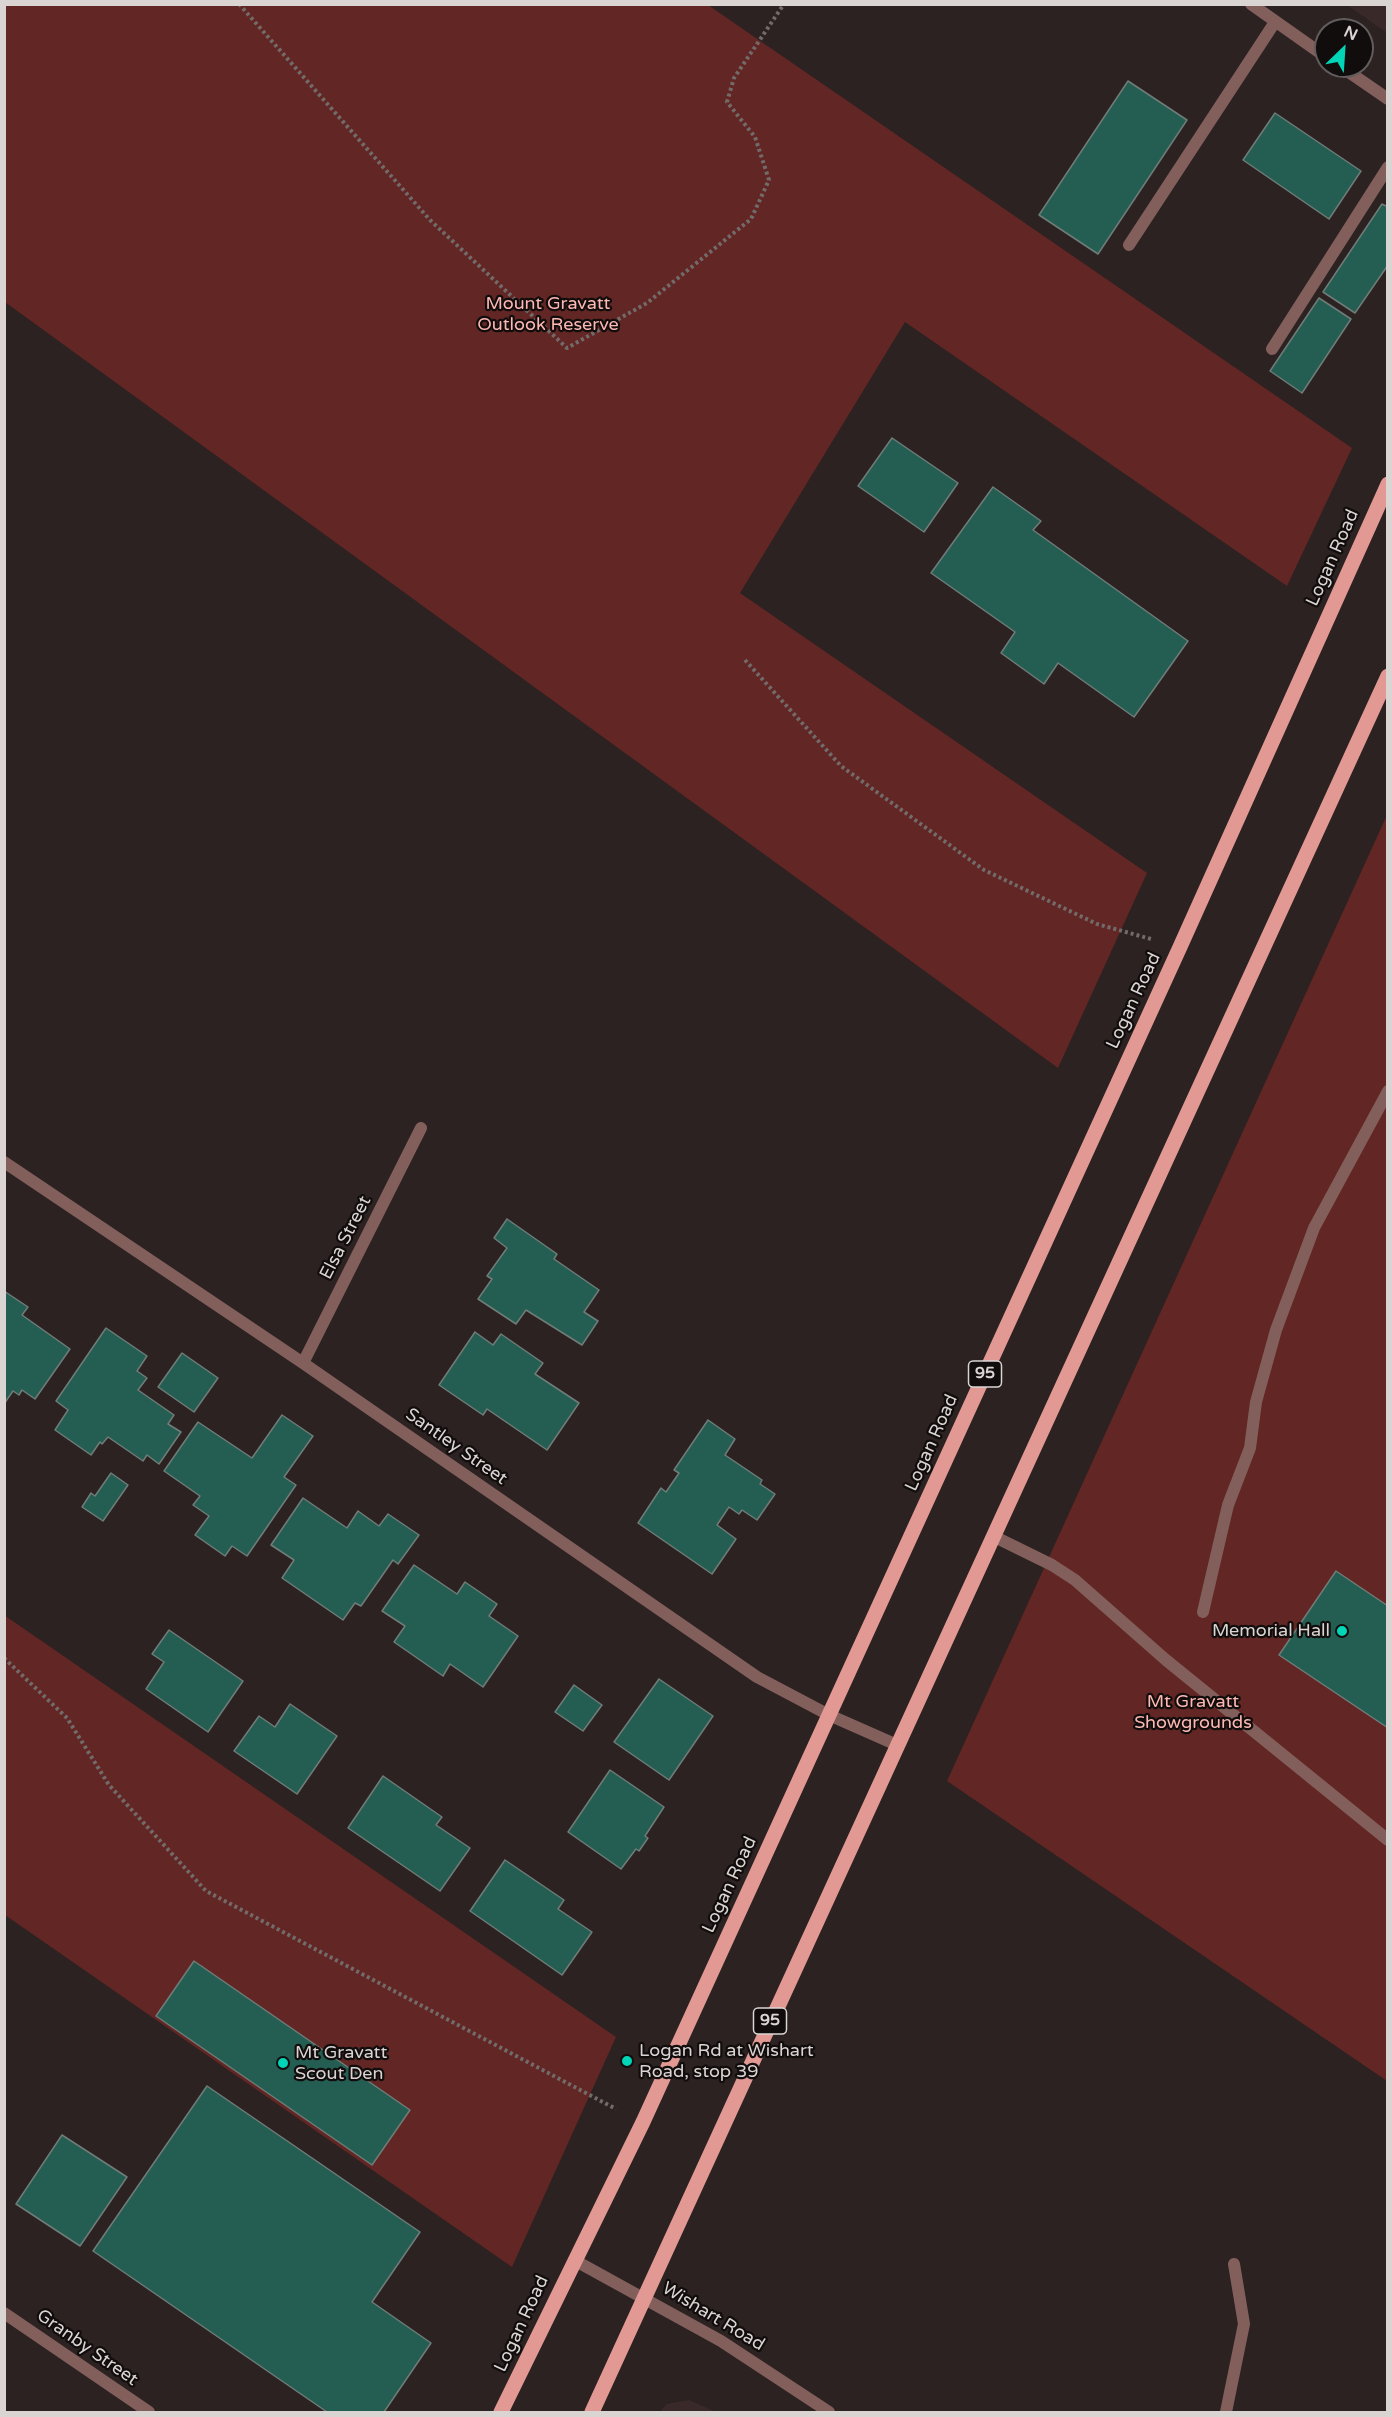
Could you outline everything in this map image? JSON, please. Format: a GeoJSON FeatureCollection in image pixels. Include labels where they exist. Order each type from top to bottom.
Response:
{"type":"FeatureCollection","features":[{"type":"Feature","properties":{"kind":"main road","name":"Logan Road"},"geometry":{"type":"LineString","coordinates":[[501,2412],[643,2122],[1180,947],[1388,484]]}},
{"type":"Feature","properties":{"kind":"main road","name":"95"},"geometry":{"type":"LineString","coordinates":[[592,2412],[1388,676]]}},
{"type":"Feature","properties":{"kind":"street"},"geometry":{"type":"LineString","coordinates":[[1251,4],[1314,49]]}},
{"type":"Feature","properties":{"kind":"street"},"geometry":{"type":"LineString","coordinates":[[1129,245],[1275,22]]}},
{"type":"Feature","properties":{"kind":"street"},"geometry":{"type":"LineString","coordinates":[[1357,78],[1388,99]]}},
{"type":"Feature","properties":{"kind":"street"},"geometry":{"type":"LineString","coordinates":[[1272,349],[1388,167]]}},
{"type":"Feature","properties":{"kind":"street"},"geometry":{"type":"LineString","coordinates":[[1203,1612],[1228,1504],[1250,1448],[1256,1401],[1276,1330],[1314,1228],[1388,1091]]}},
{"type":"Feature","properties":{"kind":"street","name":"Elsa Street"},"geometry":{"type":"LineString","coordinates":[[303,1363],[421,1128]]}},
{"type":"Feature","properties":{"kind":"street","name":"Santley Street"},"geometry":{"type":"LineString","coordinates":[[4,1162],[303,1363],[757,1677],[829,1715],[897,1745]]}},
{"type":"Feature","properties":{"kind":"street"},"geometry":{"type":"LineString","coordinates":[[993,1536],[1052,1565],[1074,1580],[1166,1660],[1388,1840]]}},
{"type":"Feature","properties":{"kind":"street","name":"Wishart Road"},"geometry":{"type":"LineString","coordinates":[[574,2260],[721,2341],[829,2412]]}},
{"type":"Feature","properties":{"kind":"street"},"geometry":{"type":"LineString","coordinates":[[1226,2412],[1244,2324],[1234,2264]]}},
{"type":"Feature","properties":{"kind":"street","name":"Granby Street"},"geometry":{"type":"LineString","coordinates":[[4,2313],[149,2412]]}},
{"type":"Feature","properties":{"kind":"path"},"geometry":{"type":"LineString","coordinates":[[240,4],[430,220],[567,348],[647,303],[751,219],[770,180],[755,137],[727,102],[734,78],[784,4]]}},
{"type":"Feature","properties":{"kind":"path"},"geometry":{"type":"LineString","coordinates":[[745,660],[841,766],[984,870],[1097,924],[1180,947]]}},
{"type":"Feature","properties":{"kind":"path"},"geometry":{"type":"LineString","coordinates":[[4,1658],[67,1718],[109,1785],[206,1891],[579,2091],[643,2122]]}},
{"type":"Feature","properties":{"kind":"shaded area"},"geometry":{"type":"Polygon","coordinates":[[[1347,5],[1387,5],[1387,33],[1374,24],[1374,18],[1366,18],[1347,5]]]}},
{"type":"Feature","properties":{"kind":"shaded area"},"geometry":{"type":"Polygon","coordinates":[[[689,2400],[716,2412],[660,2412],[666,2404],[689,2400]]]}},
{"type":"Feature","properties":{"kind":"green space","name":"Mount Gravatt Outlook Reserve"},"geometry":{"type":"Polygon","coordinates":[[[5,4],[708,5],[1352,448],[1287,586],[905,322],[740,593],[1147,873],[1058,1068],[5,302],[5,4]]]}},
{"type":"Feature","properties":{"kind":"green space","name":"Mt Gravatt Showgrounds"},"geometry":{"type":"Polygon","coordinates":[[[1387,815],[1387,2081],[947,1781],[1387,815]]]}},
{"type":"Feature","properties":{"kind":"green space"},"geometry":{"type":"Polygon","coordinates":[[[4,1615],[616,2037],[512,2267],[5,1915],[4,1615]]]}},
{"type":"Feature","properties":{"kind":"building"},"geometry":{"type":"Polygon","coordinates":[[[1128,81],[1187,120],[1098,254],[1039,215],[1128,81]]]}},
{"type":"Feature","properties":{"kind":"building"},"geometry":{"type":"Polygon","coordinates":[[[1275,113],[1361,171],[1329,219],[1243,160],[1275,113]]]}},
{"type":"Feature","properties":{"kind":"building"},"geometry":{"type":"Polygon","coordinates":[[[1382,204],[1388,207],[1388,265],[1355,313],[1323,292],[1382,204]]]}},
{"type":"Feature","properties":{"kind":"building"},"geometry":{"type":"Polygon","coordinates":[[[1319,298],[1351,319],[1302,393],[1270,371],[1319,298]]]}},
{"type":"Feature","properties":{"kind":"building"},"geometry":{"type":"Polygon","coordinates":[[[892,438],[958,483],[924,532],[858,486],[892,438]]]}},
{"type":"Feature","properties":{"kind":"building"},"geometry":{"type":"Polygon","coordinates":[[[993,487],[1041,521],[1033,530],[1188,641],[1134,717],[1058,663],[1044,684],[1001,653],[1015,632],[931,573],[993,487]]]}},
{"type":"Feature","properties":{"kind":"building"},"geometry":{"type":"Polygon","coordinates":[[[507,1219],[557,1254],[554,1259],[599,1290],[584,1312],[598,1321],[582,1345],[526,1310],[516,1324],[478,1299],[492,1279],[487,1276],[507,1248],[494,1238],[507,1219]]]}},
{"type":"Feature","properties":{"kind":"building"},"geometry":{"type":"Polygon","coordinates":[[[4,1291],[28,1307],[22,1315],[70,1349],[35,1399],[22,1390],[19,1395],[13,1391],[4,1404],[4,1291]]]}},
{"type":"Feature","properties":{"kind":"building"},"geometry":{"type":"Polygon","coordinates":[[[106,1328],[147,1356],[137,1371],[147,1378],[138,1390],[174,1415],[168,1424],[181,1432],[159,1464],[147,1455],[143,1461],[108,1437],[102,1444],[100,1442],[91,1455],[55,1430],[68,1410],[56,1401],[106,1328]]]}},
{"type":"Feature","properties":{"kind":"building"},"geometry":{"type":"Polygon","coordinates":[[[475,1332],[493,1345],[501,1334],[543,1363],[535,1374],[579,1403],[547,1450],[487,1409],[483,1415],[439,1385],[475,1332]]]}},
{"type":"Feature","properties":{"kind":"building"},"geometry":{"type":"Polygon","coordinates":[[[182,1353],[218,1378],[194,1412],[158,1387],[182,1353]]]}},
{"type":"Feature","properties":{"kind":"building"},"geometry":{"type":"Polygon","coordinates":[[[282,1415],[313,1436],[284,1477],[296,1485],[247,1556],[232,1546],[225,1556],[195,1535],[209,1516],[193,1505],[200,1496],[164,1471],[198,1422],[252,1458],[282,1415]]]}},
{"type":"Feature","properties":{"kind":"building"},"geometry":{"type":"Polygon","coordinates":[[[708,1420],[735,1439],[725,1455],[762,1480],[760,1484],[775,1494],[757,1520],[742,1510],[739,1514],[729,1507],[717,1525],[736,1539],[712,1574],[638,1523],[661,1488],[666,1492],[679,1473],[674,1470],[708,1420]]]}},
{"type":"Feature","properties":{"kind":"building"},"geometry":{"type":"Polygon","coordinates":[[[111,1473],[128,1485],[103,1521],[82,1507],[91,1493],[95,1496],[111,1473]]]}},
{"type":"Feature","properties":{"kind":"building"},"geometry":{"type":"Polygon","coordinates":[[[303,1498],[347,1528],[358,1511],[379,1526],[388,1514],[419,1535],[398,1564],[393,1560],[361,1606],[355,1603],[343,1620],[282,1578],[294,1560],[271,1545],[303,1498]]]}},
{"type":"Feature","properties":{"kind":"building"},"geometry":{"type":"Polygon","coordinates":[[[414,1565],[457,1594],[465,1582],[497,1604],[489,1616],[518,1636],[483,1687],[450,1664],[443,1676],[394,1642],[405,1626],[382,1611],[414,1565]]]}},
{"type":"Feature","properties":{"kind":"building","name":"Memorial Hall"},"geometry":{"type":"Polygon","coordinates":[[[1336,1571],[1388,1606],[1388,1728],[1279,1655],[1336,1571]]]}},
{"type":"Feature","properties":{"kind":"building"},"geometry":{"type":"Polygon","coordinates":[[[169,1630],[243,1681],[208,1732],[146,1689],[164,1662],[152,1654],[169,1630]]]}},
{"type":"Feature","properties":{"kind":"building"},"geometry":{"type":"Polygon","coordinates":[[[659,1679],[713,1716],[669,1780],[614,1742],[659,1679]]]}},
{"type":"Feature","properties":{"kind":"building"},"geometry":{"type":"Polygon","coordinates":[[[574,1685],[602,1705],[583,1731],[555,1712],[574,1685]]]}},
{"type":"Feature","properties":{"kind":"building"},"geometry":{"type":"Polygon","coordinates":[[[290,1704],[337,1736],[297,1794],[234,1751],[259,1716],[275,1727],[290,1704]]]}},
{"type":"Feature","properties":{"kind":"building"},"geometry":{"type":"Polygon","coordinates":[[[610,1770],[664,1807],[645,1836],[648,1838],[639,1851],[636,1849],[621,1869],[568,1832],[610,1770]]]}},
{"type":"Feature","properties":{"kind":"building"},"geometry":{"type":"Polygon","coordinates":[[[383,1776],[442,1817],[436,1825],[470,1848],[440,1891],[348,1828],[383,1776]]]}},
{"type":"Feature","properties":{"kind":"building"},"geometry":{"type":"Polygon","coordinates":[[[505,1860],[564,1900],[558,1909],[592,1932],[562,1975],[470,1911],[505,1860]]]}},
{"type":"Feature","properties":{"kind":"building","name":"Mt Gravatt Scout Den"},"geometry":{"type":"Polygon","coordinates":[[[194,1961],[410,2110],[372,2165],[156,2016],[194,1961]]]}},
{"type":"Feature","properties":{"kind":"building"},"geometry":{"type":"Polygon","coordinates":[[[207,2086],[420,2232],[372,2302],[431,2343],[384,2412],[327,2412],[93,2251],[207,2086]]]}},
{"type":"Feature","properties":{"kind":"building"},"geometry":{"type":"Polygon","coordinates":[[[62,2135],[127,2177],[80,2246],[16,2204],[62,2135]]]}},
{"type":"Feature","properties":{"kind":"place","name":"Memorial Hall"},"geometry":{"type":"Point","coordinates":[1342,1631]}},
{"type":"Feature","properties":{"kind":"place","name":"Logan Rd at Wishart Road, stop 39"},"geometry":{"type":"Point","coordinates":[627,2061]}},
{"type":"Feature","properties":{"kind":"place","name":"Mt Gravatt Scout Den"},"geometry":{"type":"Point","coordinates":[283,2063]}}]}
